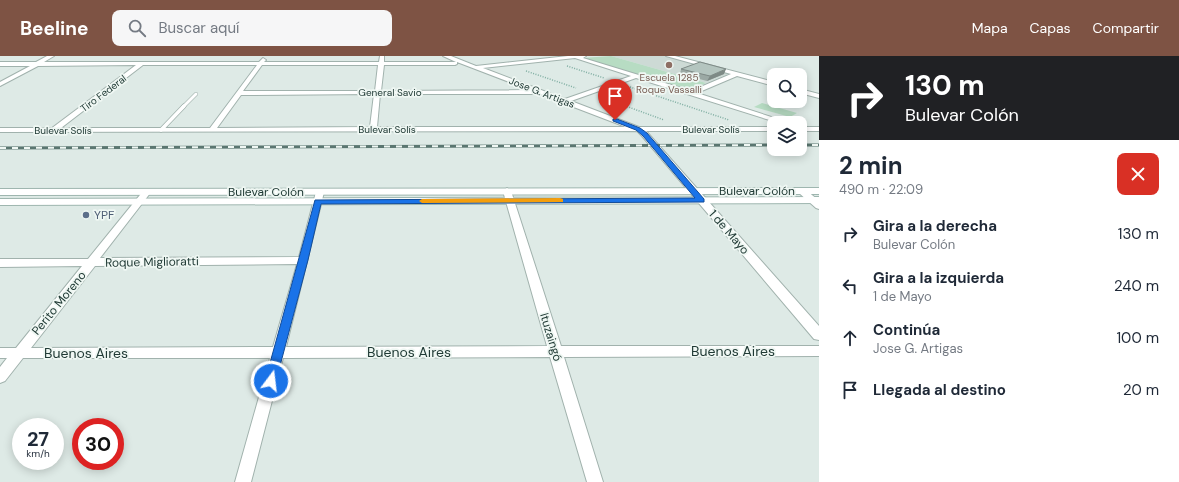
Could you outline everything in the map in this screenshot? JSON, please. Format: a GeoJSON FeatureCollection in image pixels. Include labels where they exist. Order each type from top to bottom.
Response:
{"type":"FeatureCollection","features":[{"type":"Feature","properties":{"kind":"main road","name":"Bulevar Colón"},"geometry":{"type":"LineString","coordinates":[[509,196],[693,191],[819,191]]}},
{"type":"Feature","properties":{"kind":"main road","name":"Bulevar Colón"},"geometry":{"type":"LineString","coordinates":[[0,192],[147,192],[319,196],[509,196],[817,202]]}},
{"type":"Feature","properties":{"kind":"main road","name":"Bulevar Colón"},"geometry":{"type":"LineString","coordinates":[[0,202],[139,202],[319,196]]}},
{"type":"Feature","properties":{"kind":"street"},"geometry":{"type":"LineString","coordinates":[[0,84],[51,56]]}},
{"type":"Feature","properties":{"kind":"street","name":"Tiro Federal"},"geometry":{"type":"LineString","coordinates":[[54,130],[152,56]]}},
{"type":"Feature","properties":{"kind":"street"},"geometry":{"type":"LineString","coordinates":[[212,130],[265,56]]}},
{"type":"Feature","properties":{"kind":"street","name":"Jose G. Artigas"},"geometry":{"type":"LineString","coordinates":[[446,56],[638,129]]}},
{"type":"Feature","properties":{"kind":"street"},"geometry":{"type":"LineString","coordinates":[[474,67],[587,56]]}},
{"type":"Feature","properties":{"kind":"street"},"geometry":{"type":"LineString","coordinates":[[669,56],[767,82]]}},
{"type":"Feature","properties":{"kind":"street"},"geometry":{"type":"LineString","coordinates":[[576,57],[767,117]]}},
{"type":"Feature","properties":{"kind":"street"},"geometry":{"type":"LineString","coordinates":[[0,64],[260,63],[382,59],[463,63]]}},
{"type":"Feature","properties":{"kind":"street"},"geometry":{"type":"LineString","coordinates":[[373,129],[382,59]]}},
{"type":"Feature","properties":{"kind":"street"},"geometry":{"type":"LineString","coordinates":[[691,93],[737,74]]}},
{"type":"Feature","properties":{"kind":"street"},"geometry":{"type":"LineString","coordinates":[[565,101],[636,76]]}},
{"type":"Feature","properties":{"kind":"street","name":"General Savio"},"geometry":{"type":"LineString","coordinates":[[239,93],[541,92]]}},
{"type":"Feature","properties":{"kind":"street"},"geometry":{"type":"LineString","coordinates":[[807,93],[819,96]]}},
{"type":"Feature","properties":{"kind":"street","name":"1 de Mayo"},"geometry":{"type":"LineString","coordinates":[[638,129],[645,134],[819,335]]}},
{"type":"Feature","properties":{"kind":"street","name":"Bulevar Solís"},"geometry":{"type":"LineString","coordinates":[[0,130],[767,129]]}},
{"type":"Feature","properties":{"kind":"street"},"geometry":{"type":"LineString","coordinates":[[807,129],[819,129]]}},
{"type":"Feature","properties":{"kind":"street"},"geometry":{"type":"LineString","coordinates":[[802,191],[817,202]]}},
{"type":"Feature","properties":{"kind":"street","name":"Perito Moreno"},"geometry":{"type":"LineString","coordinates":[[0,377],[147,192]]}},
{"type":"Feature","properties":{"kind":"street"},"geometry":{"type":"LineString","coordinates":[[243,482],[304,260],[319,196]]}},
{"type":"Feature","properties":{"kind":"street","name":"Ituzaingó"},"geometry":{"type":"LineString","coordinates":[[509,196],[595,482]]}},
{"type":"Feature","properties":{"kind":"street","name":"Roque Miglioratti"},"geometry":{"type":"LineString","coordinates":[[0,263],[304,260]]}},
{"type":"Feature","properties":{"kind":"street","name":"Buenos Aires"},"geometry":{"type":"LineString","coordinates":[[0,353],[819,351]]}},
{"type":"Feature","properties":{"kind":"lane"},"geometry":{"type":"LineString","coordinates":[[161,130],[196,94]]}},
{"type":"Feature","properties":{"kind":"lane"},"geometry":{"type":"LineString","coordinates":[[75,202],[85,192]]}},
{"type":"Feature","properties":{"kind":"path"},"geometry":{"type":"LineString","coordinates":[[566,66],[730,120]]}},
{"type":"Feature","properties":{"kind":"path"},"geometry":{"type":"LineString","coordinates":[[525,70],[666,120]]}},
{"type":"Feature","properties":{"kind":"shaded area","name":"Escuela 1285 Roque Vassalli"},"geometry":{"type":"Polygon","coordinates":[[[611,56],[666,56],[730,73],[706,83],[611,56]]]}},
{"type":"Feature","properties":{"kind":"green space"},"geometry":{"type":"Polygon","coordinates":[[[611,56],[706,83],[689,91],[582,58],[611,56]]]}},
{"type":"Feature","properties":{"kind":"green space"},"geometry":{"type":"Polygon","coordinates":[[[762,103],[767,104],[767,108],[780,108],[797,113],[792,116],[786,116],[754,107],[762,103]]]}},
{"type":"Feature","properties":{"kind":"building"},"geometry":{"type":"Polygon","coordinates":[[[700,62],[726,69],[710,76],[681,69],[700,62]]]}},
{"type":"Feature","properties":{"kind":"railway"},"geometry":{"type":"LineString","coordinates":[[0,148],[767,145]]}},
{"type":"Feature","properties":{"kind":"railway"},"geometry":{"type":"LineString","coordinates":[[807,145],[819,145]]}},
{"type":"Feature","properties":{"kind":"slow traffic"},"geometry":{"type":"LineString","coordinates":[[422,201],[560,201]]}},
{"type":"Feature","properties":{"kind":"place","name":"Escuela 1285 Roque Vassalli"},"geometry":{"type":"Point","coordinates":[669,65]}},
{"type":"Feature","properties":{"kind":"place","name":"YPF"},"geometry":{"type":"Point","coordinates":[86,215]}},
{"type":"Feature","properties":{"kind":"route"},"geometry":{"type":"LineString","coordinates":[[271,381],[304,260],[318,201],[701,200],[645,134],[638,129],[615,120]]}}]}
